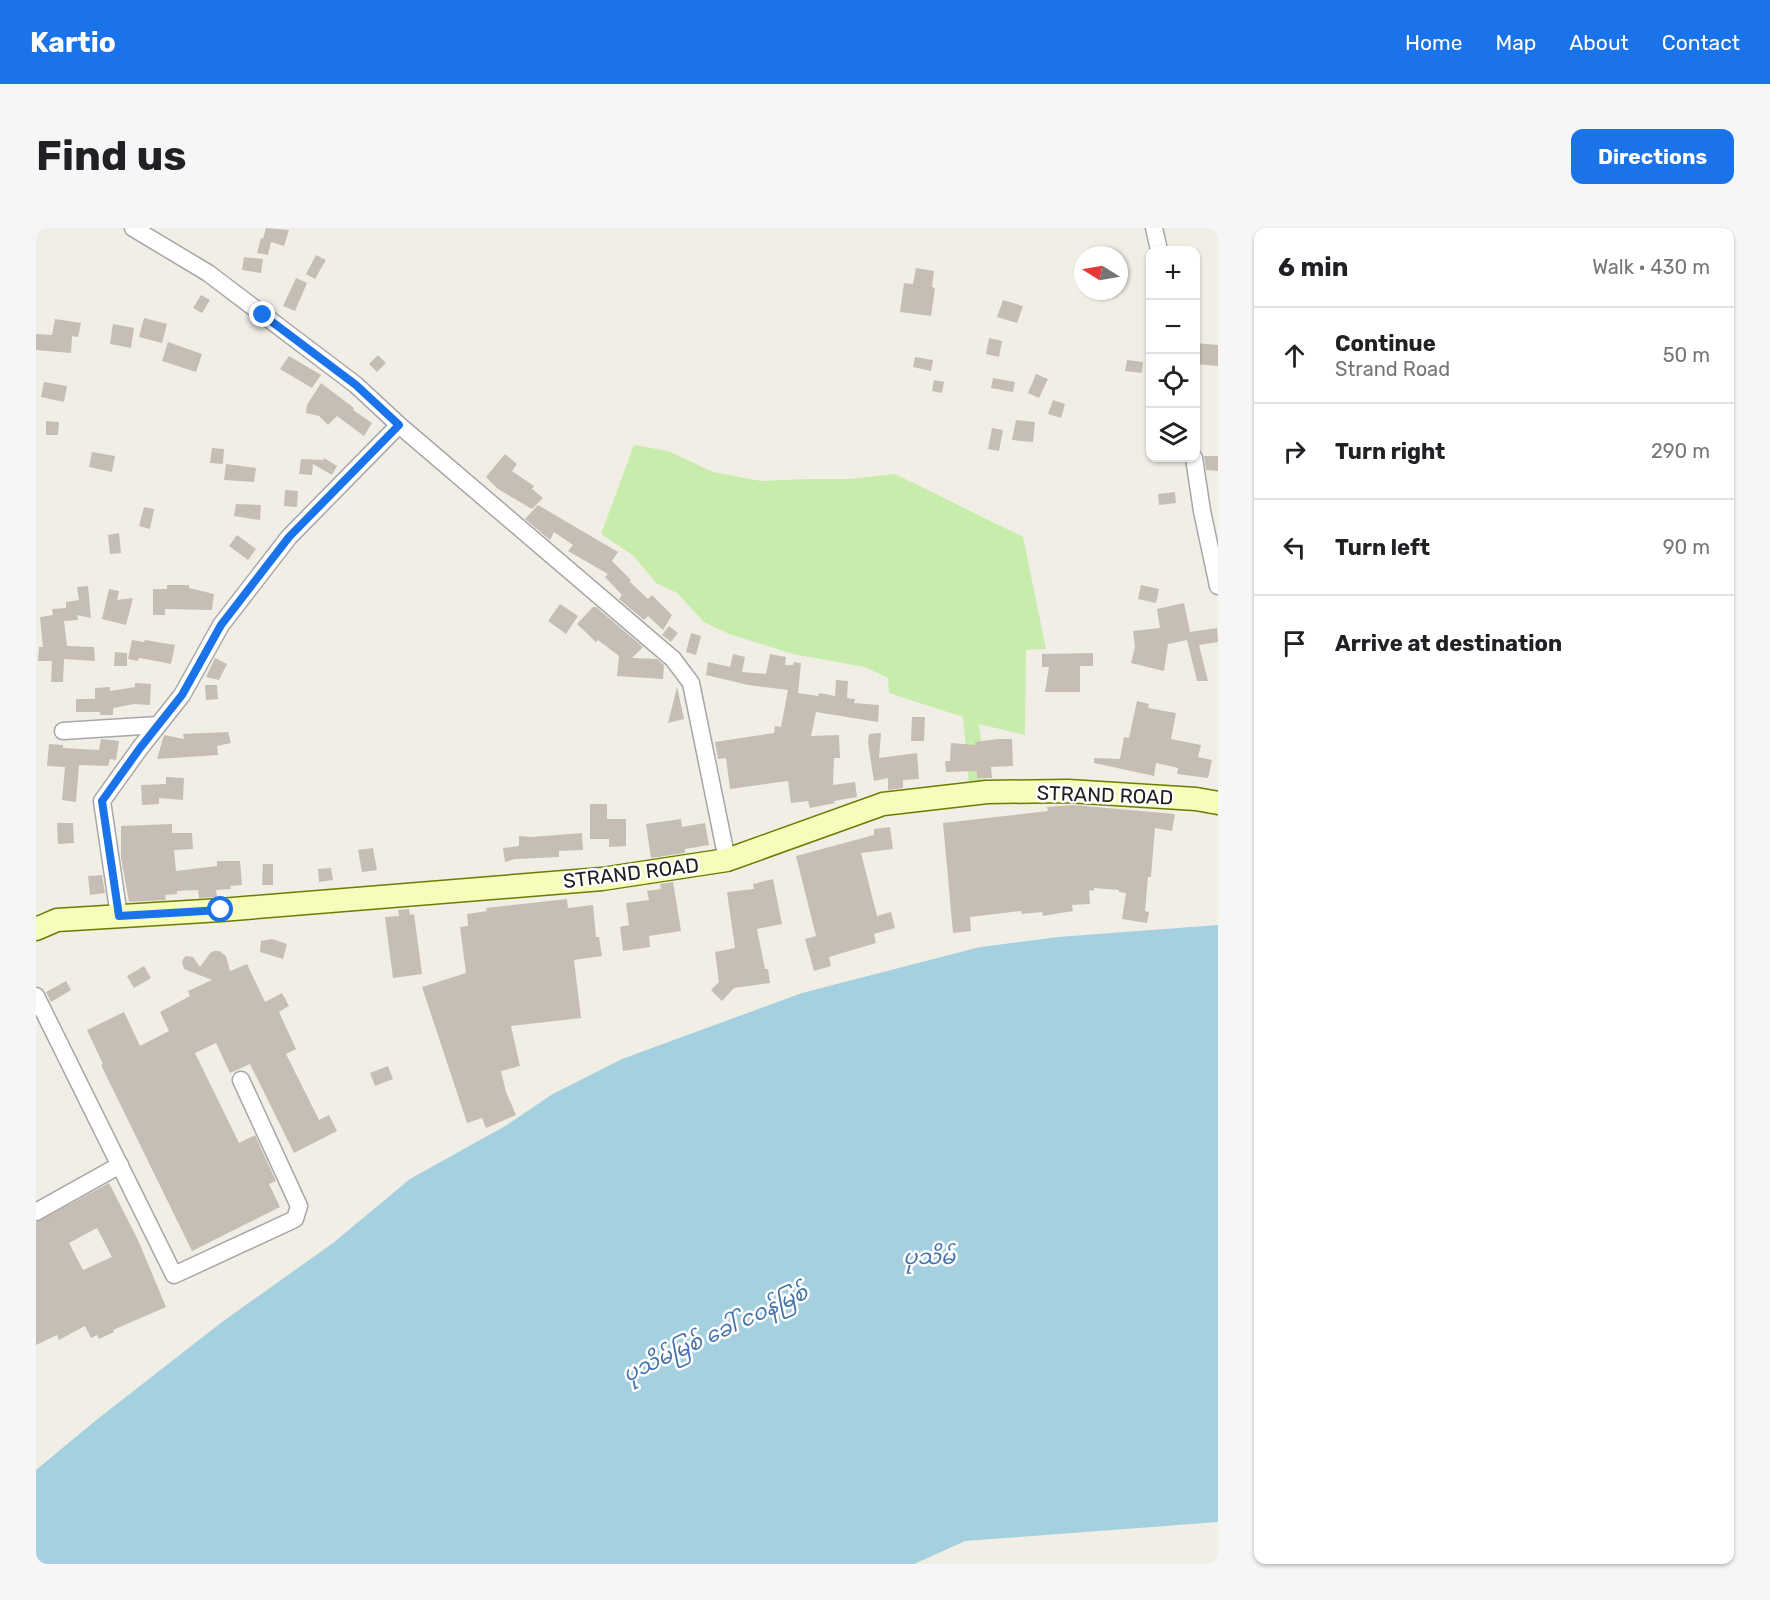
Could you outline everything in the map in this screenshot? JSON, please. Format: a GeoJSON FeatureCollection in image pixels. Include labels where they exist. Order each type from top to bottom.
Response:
{"type":"FeatureCollection","features":[{"type":"Feature","properties":{"kind":"main road","name":"STRAND ROAD"},"geometry":{"type":"LineString","coordinates":[[36,929],[57,920],[221,910],[602,879],[727,860],[883,804],[987,792],[1068,791],[1196,799],[1218,803]]}},
{"type":"Feature","properties":{"kind":"street"},"geometry":{"type":"LineString","coordinates":[[133,228],[208,273],[356,385],[399,425],[664,651],[691,683],[727,860]]}},
{"type":"Feature","properties":{"kind":"street"},"geometry":{"type":"LineString","coordinates":[[1154,228],[1158,246]]}},
{"type":"Feature","properties":{"kind":"street"},"geometry":{"type":"LineString","coordinates":[[119,916],[102,801],[182,695],[221,625],[289,537],[399,425]]}},
{"type":"Feature","properties":{"kind":"street"},"geometry":{"type":"LineString","coordinates":[[1195,462],[1202,511],[1218,586]]}},
{"type":"Feature","properties":{"kind":"street"},"geometry":{"type":"LineString","coordinates":[[63,731],[158,725]]}},
{"type":"Feature","properties":{"kind":"street"},"geometry":{"type":"LineString","coordinates":[[36,996],[174,1275],[295,1219],[299,1206],[241,1080]]}},
{"type":"Feature","properties":{"kind":"street"},"geometry":{"type":"LineString","coordinates":[[36,1212],[120,1165]]}},
{"type":"Feature","properties":{"kind":"green space"},"geometry":{"type":"Polygon","coordinates":[[[634,445],[668,451],[713,472],[761,481],[850,479],[895,474],[1023,537],[1046,649],[1026,650],[1025,735],[979,724],[987,792],[970,794],[963,717],[889,693],[888,678],[865,667],[793,654],[729,634],[704,622],[677,593],[656,583],[634,556],[601,534],[634,445]]]}},
{"type":"Feature","properties":{"kind":"water","name":"ပုသိမ်"},"geometry":{"type":"Polygon","coordinates":[[[1218,925],[1218,1522],[965,1541],[914,1564],[36,1564],[36,1470],[222,1322],[333,1243],[410,1179],[507,1125],[551,1095],[622,1059],[802,993],[980,947],[1058,937],[1218,925]]]}},
{"type":"Feature","properties":{"kind":"building"},"geometry":{"type":"Polygon","coordinates":[[[266,228],[289,230],[284,246],[271,242],[268,255],[257,253],[266,228]]]}},
{"type":"Feature","properties":{"kind":"building"},"geometry":{"type":"Polygon","coordinates":[[[316,255],[326,260],[315,279],[306,274],[316,255]]]}},
{"type":"Feature","properties":{"kind":"building"},"geometry":{"type":"Polygon","coordinates":[[[244,257],[263,259],[261,273],[242,270],[244,257]]]}},
{"type":"Feature","properties":{"kind":"building"},"geometry":{"type":"Polygon","coordinates":[[[916,268],[934,271],[932,287],[935,288],[931,316],[900,312],[904,283],[913,284],[916,268]]]}},
{"type":"Feature","properties":{"kind":"building"},"geometry":{"type":"Polygon","coordinates":[[[296,278],[307,283],[295,311],[283,306],[296,278]]]}},
{"type":"Feature","properties":{"kind":"building"},"geometry":{"type":"Polygon","coordinates":[[[201,295],[210,300],[202,313],[193,308],[201,295]]]}},
{"type":"Feature","properties":{"kind":"building"},"geometry":{"type":"Polygon","coordinates":[[[1003,300],[1023,306],[1017,323],[997,317],[1003,300]]]}},
{"type":"Feature","properties":{"kind":"building"},"geometry":{"type":"Polygon","coordinates":[[[144,318],[167,324],[162,343],[139,337],[144,318]]]}},
{"type":"Feature","properties":{"kind":"building"},"geometry":{"type":"Polygon","coordinates":[[[55,319],[81,323],[78,337],[72,336],[71,353],[36,350],[36,334],[52,335],[55,319]]]}},
{"type":"Feature","properties":{"kind":"building"},"geometry":{"type":"Polygon","coordinates":[[[113,324],[134,328],[131,348],[110,344],[113,324]]]}},
{"type":"Feature","properties":{"kind":"building"},"geometry":{"type":"Polygon","coordinates":[[[989,338],[1002,341],[999,357],[986,354],[989,338]]]}},
{"type":"Feature","properties":{"kind":"building"},"geometry":{"type":"Polygon","coordinates":[[[168,342],[202,354],[196,372],[162,361],[168,342]]]}},
{"type":"Feature","properties":{"kind":"building"},"geometry":{"type":"Polygon","coordinates":[[[1200,343],[1218,345],[1218,366],[1200,364],[1200,343]]]}},
{"type":"Feature","properties":{"kind":"building"},"geometry":{"type":"Polygon","coordinates":[[[378,355],[386,363],[377,372],[369,364],[378,355]]]}},
{"type":"Feature","properties":{"kind":"building"},"geometry":{"type":"Polygon","coordinates":[[[289,356],[321,375],[312,388],[280,369],[289,356]]]}},
{"type":"Feature","properties":{"kind":"building"},"geometry":{"type":"Polygon","coordinates":[[[915,357],[933,360],[931,371],[913,367],[915,357]]]}},
{"type":"Feature","properties":{"kind":"building"},"geometry":{"type":"Polygon","coordinates":[[[1127,360],[1143,362],[1142,373],[1125,371],[1127,360]]]}},
{"type":"Feature","properties":{"kind":"building"},"geometry":{"type":"Polygon","coordinates":[[[1036,374],[1048,379],[1039,398],[1028,393],[1036,374]]]}},
{"type":"Feature","properties":{"kind":"building"},"geometry":{"type":"Polygon","coordinates":[[[993,378],[1015,382],[1013,392],[991,388],[993,378]]]}},
{"type":"Feature","properties":{"kind":"building"},"geometry":{"type":"Polygon","coordinates":[[[934,380],[944,382],[942,393],[932,391],[934,380]]]}},
{"type":"Feature","properties":{"kind":"building"},"geometry":{"type":"Polygon","coordinates":[[[44,382],[67,386],[64,402],[41,397],[44,382]]]}},
{"type":"Feature","properties":{"kind":"building"},"geometry":{"type":"Polygon","coordinates":[[[321,383],[372,423],[364,436],[337,416],[328,425],[319,416],[306,413],[307,405],[321,383]]]}},
{"type":"Feature","properties":{"kind":"building"},"geometry":{"type":"Polygon","coordinates":[[[1053,400],[1065,404],[1061,418],[1048,414],[1053,400]]]}},
{"type":"Feature","properties":{"kind":"building"},"geometry":{"type":"Polygon","coordinates":[[[1016,420],[1035,422],[1033,442],[1012,440],[1016,420]]]}},
{"type":"Feature","properties":{"kind":"building"},"geometry":{"type":"Polygon","coordinates":[[[46,421],[59,422],[58,435],[46,435],[46,421]]]}},
{"type":"Feature","properties":{"kind":"building"},"geometry":{"type":"Polygon","coordinates":[[[992,428],[1003,430],[999,451],[988,449],[992,428]]]}},
{"type":"Feature","properties":{"kind":"building"},"geometry":{"type":"Polygon","coordinates":[[[212,448],[224,449],[223,464],[210,463],[212,448]]]}},
{"type":"Feature","properties":{"kind":"building"},"geometry":{"type":"Polygon","coordinates":[[[92,452],[115,456],[112,472],[89,467],[92,452]]]}},
{"type":"Feature","properties":{"kind":"building"},"geometry":{"type":"Polygon","coordinates":[[[505,454],[517,464],[512,471],[534,486],[532,489],[543,498],[532,509],[498,489],[486,477],[505,454]]]}},
{"type":"Feature","properties":{"kind":"building"},"geometry":{"type":"Polygon","coordinates":[[[1204,456],[1218,456],[1218,471],[1206,470],[1204,456]]]}},
{"type":"Feature","properties":{"kind":"building"},"geometry":{"type":"Polygon","coordinates":[[[324,458],[337,466],[332,475],[313,464],[312,475],[299,474],[301,459],[323,460],[324,458]]]}},
{"type":"Feature","properties":{"kind":"building"},"geometry":{"type":"Polygon","coordinates":[[[226,464],[256,468],[254,482],[224,480],[226,464]]]}},
{"type":"Feature","properties":{"kind":"building"},"geometry":{"type":"Polygon","coordinates":[[[285,490],[298,491],[297,507],[284,506],[285,490]]]}},
{"type":"Feature","properties":{"kind":"building"},"geometry":{"type":"Polygon","coordinates":[[[1175,492],[1176,503],[1159,505],[1158,494],[1175,492]]]}},
{"type":"Feature","properties":{"kind":"building"},"geometry":{"type":"Polygon","coordinates":[[[236,504],[261,505],[260,520],[234,516],[236,504]]]}},
{"type":"Feature","properties":{"kind":"building"},"geometry":{"type":"Polygon","coordinates":[[[538,505],[618,552],[612,561],[631,580],[630,582],[648,599],[652,595],[672,615],[663,630],[648,616],[644,620],[619,599],[622,595],[605,577],[608,574],[568,551],[573,545],[554,532],[550,540],[525,519],[538,505]]]}},
{"type":"Feature","properties":{"kind":"building"},"geometry":{"type":"Polygon","coordinates":[[[144,507],[154,509],[150,529],[139,526],[144,507]]]}},
{"type":"Feature","properties":{"kind":"building"},"geometry":{"type":"Polygon","coordinates":[[[119,533],[121,553],[110,554],[108,535],[119,533]]]}},
{"type":"Feature","properties":{"kind":"building"},"geometry":{"type":"Polygon","coordinates":[[[237,535],[256,549],[248,560],[229,546],[237,535]]]}},
{"type":"Feature","properties":{"kind":"building"},"geometry":{"type":"Polygon","coordinates":[[[167,585],[189,585],[189,588],[214,594],[212,610],[165,609],[165,615],[153,615],[153,589],[167,589],[167,585]]]}},
{"type":"Feature","properties":{"kind":"building"},"geometry":{"type":"Polygon","coordinates":[[[1141,585],[1159,589],[1156,603],[1138,599],[1141,585]]]}},
{"type":"Feature","properties":{"kind":"building"},"geometry":{"type":"Polygon","coordinates":[[[88,586],[91,618],[77,615],[78,620],[64,621],[67,646],[94,647],[95,661],[64,659],[63,682],[51,682],[52,661],[38,661],[39,647],[43,647],[40,617],[53,615],[52,609],[66,608],[66,602],[79,600],[77,587],[88,586]]]}},
{"type":"Feature","properties":{"kind":"building"},"geometry":{"type":"Polygon","coordinates":[[[109,589],[119,591],[117,600],[133,598],[126,625],[102,619],[109,589]]]}},
{"type":"Feature","properties":{"kind":"building"},"geometry":{"type":"Polygon","coordinates":[[[1184,603],[1190,632],[1217,628],[1218,642],[1199,645],[1208,681],[1197,681],[1187,640],[1168,644],[1164,671],[1131,663],[1135,647],[1133,631],[1160,628],[1157,609],[1184,603]]]}},
{"type":"Feature","properties":{"kind":"building"},"geometry":{"type":"Polygon","coordinates":[[[560,604],[578,616],[566,634],[548,621],[560,604]]]}},
{"type":"Feature","properties":{"kind":"building"},"geometry":{"type":"Polygon","coordinates":[[[593,607],[596,607],[643,647],[632,658],[657,659],[664,665],[663,679],[617,676],[619,656],[598,640],[596,642],[577,624],[593,607]]]}},
{"type":"Feature","properties":{"kind":"building"},"geometry":{"type":"Polygon","coordinates":[[[669,626],[678,633],[671,642],[662,635],[669,626]]]}},
{"type":"Feature","properties":{"kind":"building"},"geometry":{"type":"Polygon","coordinates":[[[691,633],[701,636],[696,655],[686,652],[691,633]]]}},
{"type":"Feature","properties":{"kind":"building"},"geometry":{"type":"Polygon","coordinates":[[[132,640],[175,645],[171,664],[139,658],[138,661],[128,659],[132,640]]]}},
{"type":"Feature","properties":{"kind":"building"},"geometry":{"type":"Polygon","coordinates":[[[115,652],[127,653],[127,666],[114,666],[115,652]]]}},
{"type":"Feature","properties":{"kind":"building"},"geometry":{"type":"Polygon","coordinates":[[[1093,653],[1093,666],[1080,666],[1080,692],[1045,692],[1049,667],[1042,667],[1042,654],[1093,653]]]}},
{"type":"Feature","properties":{"kind":"building"},"geometry":{"type":"Polygon","coordinates":[[[733,654],[745,657],[742,672],[766,674],[770,654],[786,657],[785,665],[793,665],[794,662],[801,663],[798,693],[835,696],[836,680],[848,681],[847,698],[855,699],[854,703],[879,705],[878,722],[816,712],[811,736],[839,735],[840,758],[834,758],[833,785],[855,782],[857,797],[810,808],[808,801],[791,803],[788,781],[730,789],[726,758],[718,759],[715,742],[774,733],[775,726],[781,727],[788,690],[748,685],[706,675],[708,662],[730,667],[733,654]]]}},
{"type":"Feature","properties":{"kind":"building"},"geometry":{"type":"Polygon","coordinates":[[[215,658],[227,664],[219,680],[206,677],[215,658]]]}},
{"type":"Feature","properties":{"kind":"building"},"geometry":{"type":"Polygon","coordinates":[[[135,683],[151,684],[150,705],[134,704],[113,708],[113,715],[100,715],[100,712],[76,712],[76,699],[95,699],[95,688],[110,687],[110,691],[135,687],[135,683]]]}},
{"type":"Feature","properties":{"kind":"building"},"geometry":{"type":"Polygon","coordinates":[[[205,685],[217,685],[218,699],[206,700],[205,685]]]}},
{"type":"Feature","properties":{"kind":"building"},"geometry":{"type":"Polygon","coordinates":[[[677,687],[684,719],[668,723],[677,687]]]}},
{"type":"Feature","properties":{"kind":"building"},"geometry":{"type":"Polygon","coordinates":[[[1137,701],[1149,704],[1148,708],[1176,713],[1171,739],[1201,745],[1198,757],[1212,760],[1208,778],[1177,774],[1178,768],[1156,763],[1154,776],[1094,763],[1094,758],[1120,759],[1124,737],[1129,738],[1137,701]]]}},
{"type":"Feature","properties":{"kind":"building"},"geometry":{"type":"Polygon","coordinates":[[[912,717],[925,717],[924,741],[911,741],[912,717]]]}},
{"type":"Feature","properties":{"kind":"building"},"geometry":{"type":"Polygon","coordinates":[[[228,732],[231,743],[217,746],[218,755],[157,759],[164,735],[184,739],[183,734],[228,732]]]}},
{"type":"Feature","properties":{"kind":"building"},"geometry":{"type":"Polygon","coordinates":[[[881,733],[879,758],[917,753],[919,779],[903,780],[903,788],[888,790],[888,778],[874,781],[868,743],[869,734],[881,733]]]}},
{"type":"Feature","properties":{"kind":"building"},"geometry":{"type":"Polygon","coordinates":[[[101,739],[119,741],[116,760],[110,759],[108,766],[79,765],[76,802],[62,800],[65,767],[47,766],[49,744],[63,745],[63,748],[99,750],[101,739]]]}},
{"type":"Feature","properties":{"kind":"building"},"geometry":{"type":"Polygon","coordinates":[[[1012,739],[1013,766],[991,767],[992,778],[977,778],[977,771],[946,772],[945,761],[950,761],[951,743],[976,745],[975,742],[1012,739]]]}},
{"type":"Feature","properties":{"kind":"building"},"geometry":{"type":"Polygon","coordinates":[[[166,777],[184,778],[183,800],[159,798],[159,804],[142,805],[141,785],[166,784],[166,777]]]}},
{"type":"Feature","properties":{"kind":"building"},"geometry":{"type":"Polygon","coordinates":[[[590,804],[607,804],[607,819],[626,819],[626,846],[609,847],[609,839],[590,839],[590,804]]]}},
{"type":"Feature","properties":{"kind":"building"},"geometry":{"type":"Polygon","coordinates":[[[1073,805],[1175,814],[1172,831],[1155,828],[1151,877],[1148,877],[1145,911],[1149,912],[1147,923],[1122,919],[1126,893],[1119,892],[1119,890],[1094,888],[1094,891],[1089,890],[1090,904],[1072,905],[1073,911],[1043,916],[1042,912],[1022,914],[1021,911],[970,917],[971,931],[953,933],[943,823],[1048,811],[1047,807],[1073,805]]]}},
{"type":"Feature","properties":{"kind":"building"},"geometry":{"type":"Polygon","coordinates":[[[681,819],[682,827],[705,823],[709,845],[685,849],[685,853],[651,858],[646,824],[681,819]]]}},
{"type":"Feature","properties":{"kind":"building"},"geometry":{"type":"Polygon","coordinates":[[[57,823],[73,823],[74,843],[58,844],[57,823]]]}},
{"type":"Feature","properties":{"kind":"building"},"geometry":{"type":"Polygon","coordinates":[[[172,824],[172,833],[192,833],[193,849],[174,850],[176,871],[217,866],[217,861],[240,861],[242,885],[230,886],[231,889],[216,890],[217,897],[199,898],[198,890],[177,891],[177,894],[165,895],[166,900],[129,902],[121,858],[121,826],[172,824]]]}},
{"type":"Feature","properties":{"kind":"building"},"geometry":{"type":"Polygon","coordinates":[[[890,827],[893,849],[861,853],[877,916],[891,912],[895,928],[874,934],[876,943],[829,957],[831,966],[814,971],[805,939],[816,936],[796,856],[874,835],[874,829],[890,827]]]}},
{"type":"Feature","properties":{"kind":"building"},"geometry":{"type":"Polygon","coordinates":[[[582,833],[583,850],[559,851],[559,857],[515,859],[505,862],[503,848],[519,846],[519,836],[582,833]]]}},
{"type":"Feature","properties":{"kind":"building"},"geometry":{"type":"Polygon","coordinates":[[[373,848],[377,870],[362,872],[358,850],[373,848]]]}},
{"type":"Feature","properties":{"kind":"building"},"geometry":{"type":"Polygon","coordinates":[[[263,864],[273,864],[273,885],[262,885],[263,864]]]}},
{"type":"Feature","properties":{"kind":"building"},"geometry":{"type":"Polygon","coordinates":[[[331,868],[333,880],[319,882],[318,869],[331,868]]]}},
{"type":"Feature","properties":{"kind":"building"},"geometry":{"type":"Polygon","coordinates":[[[102,875],[105,893],[90,895],[88,876],[102,875]]]}},
{"type":"Feature","properties":{"kind":"building"},"geometry":{"type":"Polygon","coordinates":[[[773,879],[782,924],[757,929],[770,983],[734,988],[722,1001],[711,990],[719,982],[715,952],[735,948],[727,892],[754,889],[753,884],[773,879]]]}},
{"type":"Feature","properties":{"kind":"building"},"geometry":{"type":"Polygon","coordinates":[[[673,882],[681,931],[649,936],[650,947],[623,951],[620,927],[629,925],[626,903],[649,900],[647,891],[661,889],[660,884],[673,882]]]}},
{"type":"Feature","properties":{"kind":"building"},"geometry":{"type":"Polygon","coordinates":[[[567,899],[568,908],[593,905],[596,937],[599,937],[602,956],[574,960],[581,1018],[511,1026],[520,1066],[501,1071],[506,1092],[516,1115],[486,1128],[482,1118],[467,1123],[422,987],[466,973],[460,927],[468,926],[467,914],[487,911],[486,908],[567,899]]]}},
{"type":"Feature","properties":{"kind":"building"},"geometry":{"type":"Polygon","coordinates":[[[409,909],[410,915],[414,914],[422,974],[393,978],[385,917],[399,916],[398,910],[409,909]]]}},
{"type":"Feature","properties":{"kind":"building"},"geometry":{"type":"Polygon","coordinates":[[[272,939],[287,944],[283,959],[260,952],[261,941],[272,939]]]}},
{"type":"Feature","properties":{"kind":"building"},"geometry":{"type":"Polygon","coordinates":[[[214,951],[219,951],[226,956],[230,971],[247,964],[265,1002],[282,993],[289,1006],[279,1012],[296,1049],[286,1054],[319,1120],[329,1115],[337,1131],[294,1153],[250,1064],[230,1073],[216,1043],[195,1053],[239,1143],[255,1135],[276,1181],[269,1184],[280,1207],[192,1251],[101,1065],[103,1064],[87,1030],[124,1012],[140,1046],[169,1031],[160,1012],[190,996],[188,991],[212,980],[184,969],[183,959],[186,956],[193,957],[200,967],[214,951]]]}},
{"type":"Feature","properties":{"kind":"building"},"geometry":{"type":"Polygon","coordinates":[[[144,966],[151,978],[134,988],[127,976],[144,966]]]}},
{"type":"Feature","properties":{"kind":"building"},"geometry":{"type":"Polygon","coordinates":[[[66,981],[71,990],[51,1002],[46,992],[66,981]]]}},
{"type":"Feature","properties":{"kind":"building"},"geometry":{"type":"Polygon","coordinates":[[[388,1066],[393,1079],[375,1086],[370,1073],[388,1066]]]}},
{"type":"Feature","properties":{"kind":"building"},"geometry":{"type":"Polygon","coordinates":[[[109,1183],[138,1240],[166,1307],[113,1330],[114,1332],[99,1339],[97,1335],[91,1338],[85,1326],[59,1340],[57,1335],[36,1345],[36,1222],[109,1183]],[[97,1228],[69,1243],[83,1270],[112,1257],[97,1228]]]}},
{"type":"Feature","properties":{"kind":"route"},"geometry":{"type":"LineString","coordinates":[[221,910],[119,916],[102,801],[182,695],[221,625],[289,537],[399,425],[356,385],[263,315]]}},
{"type":"Feature","properties":{"kind":"water label","name":"ပုသိမ်မြစ် ခေါ် ငဝန်မြစ်"},"geometry":{"type":"Point","coordinates":[715,1333]}}]}
